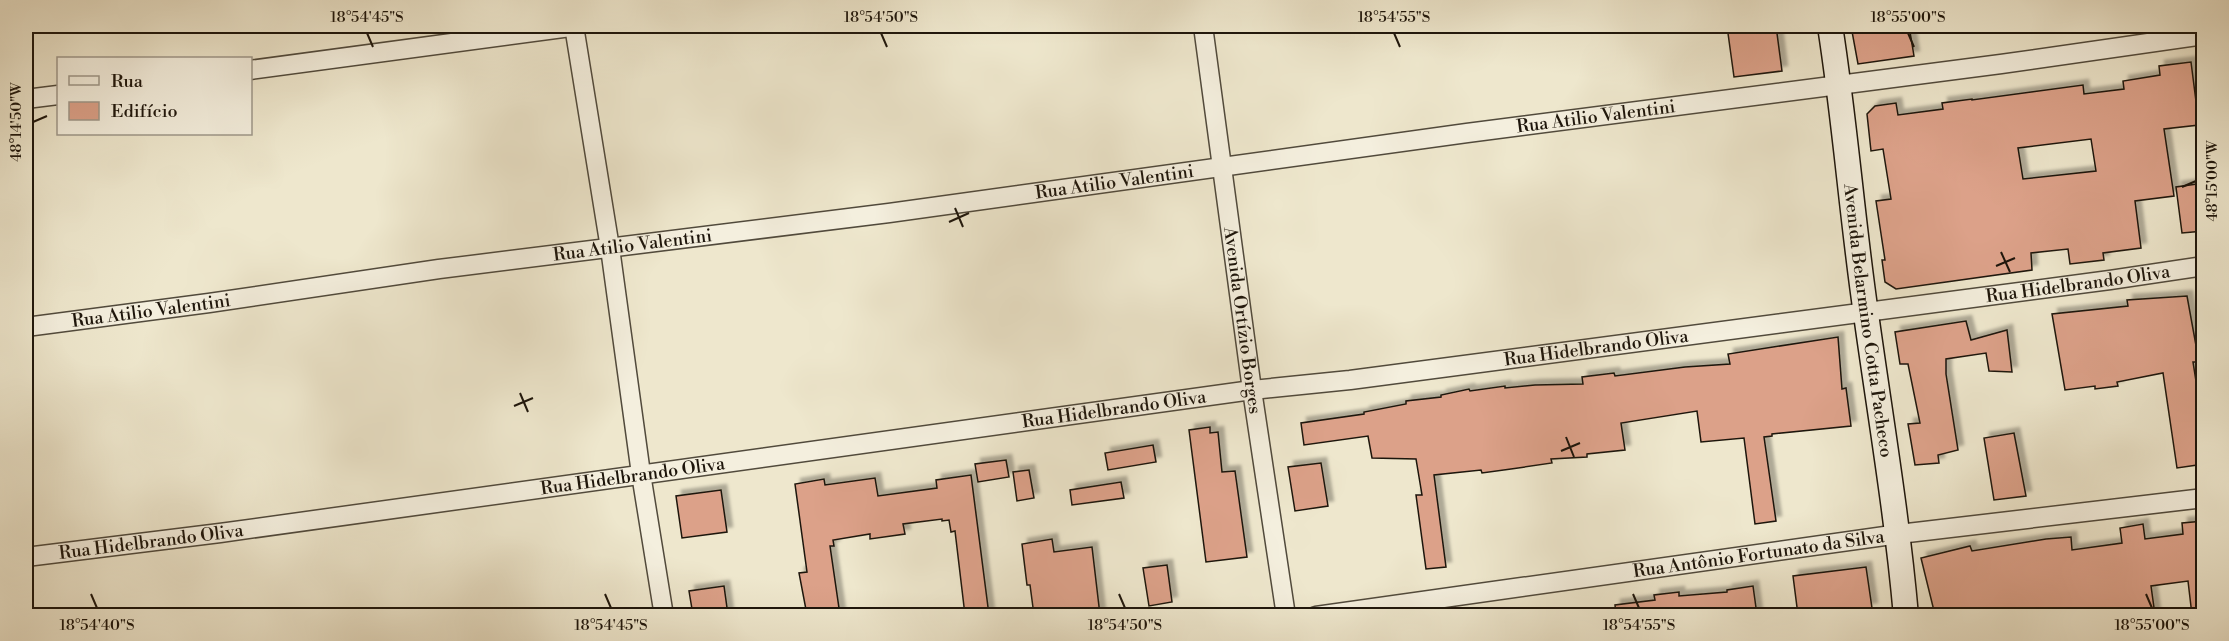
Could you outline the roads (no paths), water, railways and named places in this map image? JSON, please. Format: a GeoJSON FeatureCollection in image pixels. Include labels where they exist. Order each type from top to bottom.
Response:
{"type":"FeatureCollection","features":[{"type":"Feature","properties":{"kind":"street"},"geometry":{"type":"LineString","coordinates":[[252,70],[575,26],[664,615]]}},
{"type":"Feature","properties":{"kind":"street","name":"Avenida Ortízio Borges"},"geometry":{"type":"LineString","coordinates":[[1203,26],[1252,390],[1286,615]]}},
{"type":"Feature","properties":{"kind":"street","name":"Avenida Belarmino Cotta Pacheco"},"geometry":{"type":"LineString","coordinates":[[1830,26],[1865,312],[1899,534],[1906,615]]}},
{"type":"Feature","properties":{"kind":"street","name":"Rua Atilio Valentini"},"geometry":{"type":"LineString","coordinates":[[26,324],[208,303],[439,269],[900,212],[2204,35]]}},
{"type":"Feature","properties":{"kind":"street"},"geometry":{"type":"LineString","coordinates":[[26,99],[57,94]]}},
{"type":"Feature","properties":{"kind":"street","name":"Rua Hidelbrando Oliva"},"geometry":{"type":"LineString","coordinates":[[26,557],[220,533],[1252,390],[1350,380],[2204,266]]}},
{"type":"Feature","properties":{"kind":"street","name":"Rua Antônio Fortunato da Silva"},"geometry":{"type":"LineString","coordinates":[[1316,615],[1899,534],[2204,498]]}}]}
